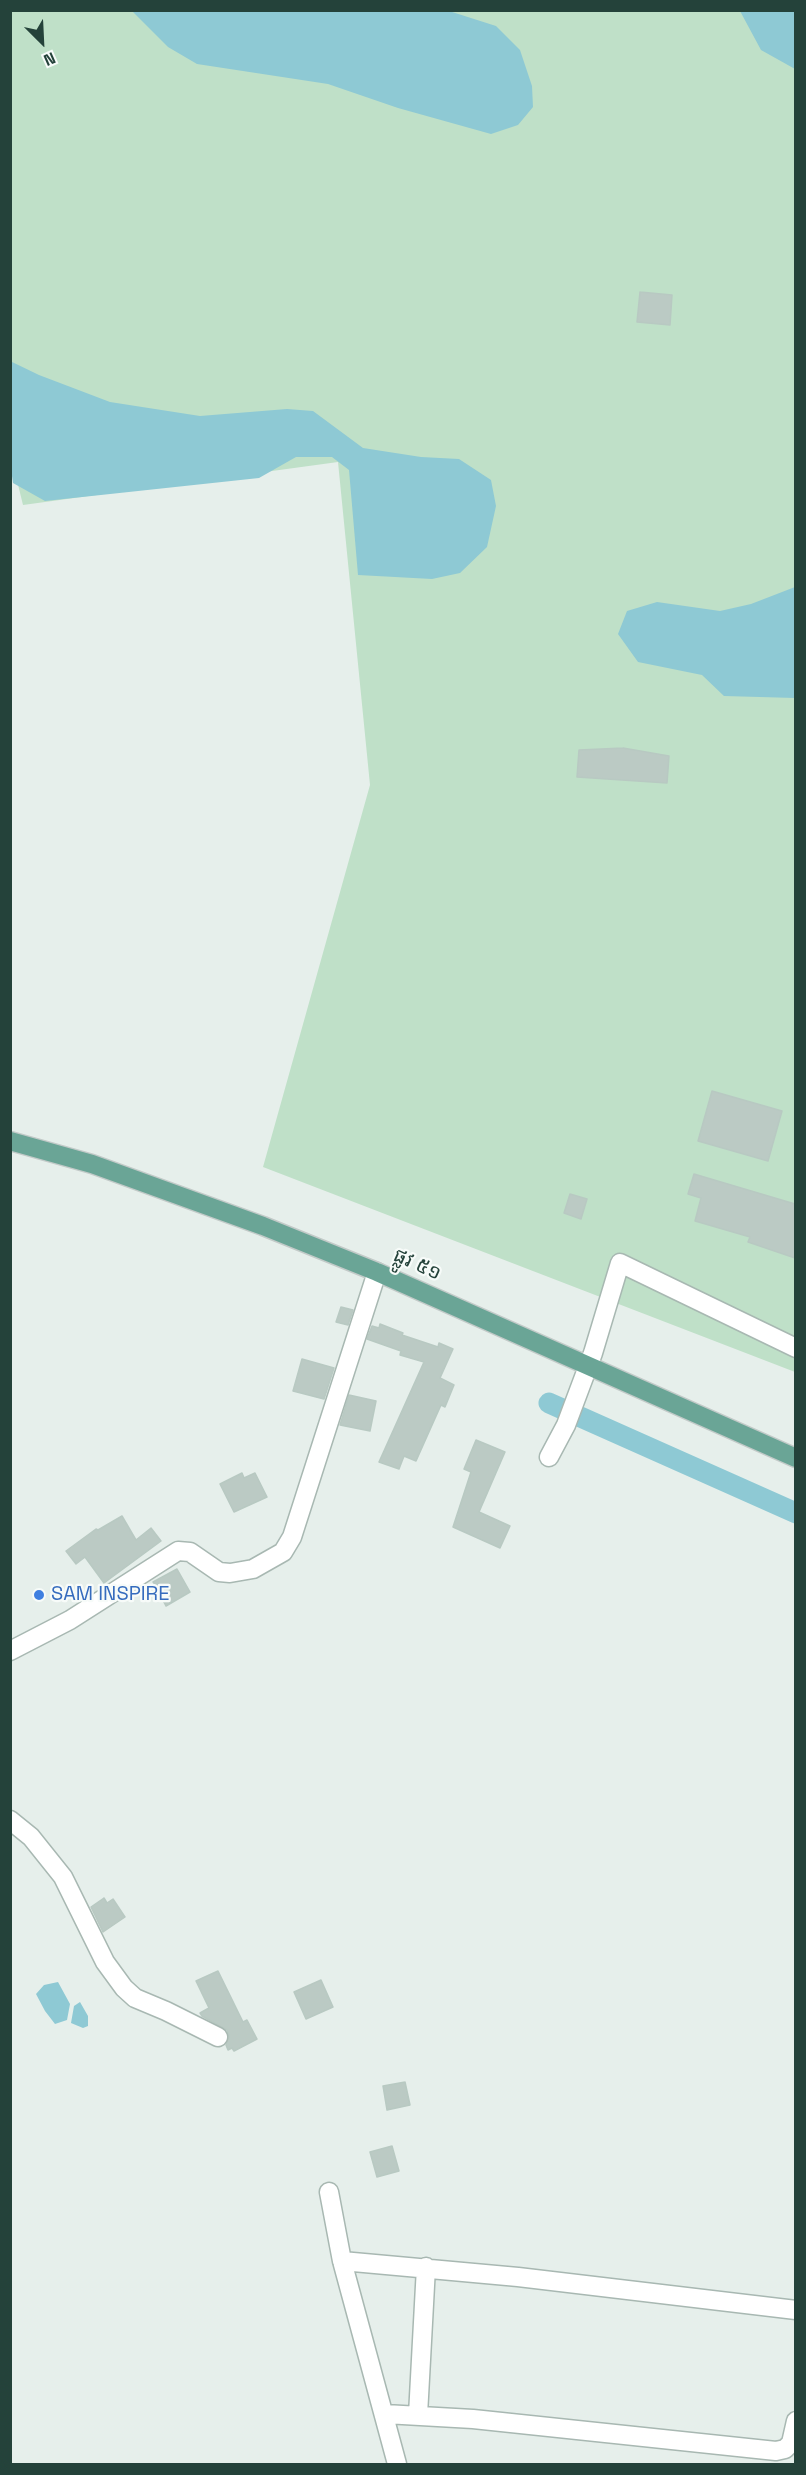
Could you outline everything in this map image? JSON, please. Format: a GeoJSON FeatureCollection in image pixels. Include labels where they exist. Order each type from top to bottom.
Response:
{"type":"FeatureCollection","features":[{"type":"Feature","properties":{"kind":"main road","name":"ផ្លូវ ៥១"},"geometry":{"type":"LineString","coordinates":[[10,1141],[92,1164],[263,1226],[591,1360],[795,1458]]}},
{"type":"Feature","properties":{"kind":"street"},"geometry":{"type":"LineString","coordinates":[[549,1457],[566,1425],[591,1360],[620,1263],[795,1348]]}},
{"type":"Feature","properties":{"kind":"street"},"geometry":{"type":"LineString","coordinates":[[10,1652],[70,1620],[178,1551],[190,1552],[219,1572],[230,1573],[253,1569],[282,1552],[292,1537],[376,1272]]}},
{"type":"Feature","properties":{"kind":"street"},"geometry":{"type":"LineString","coordinates":[[10,1820],[32,1837],[63,1877],[105,1962],[124,1988],[135,1998],[218,2037]]}},
{"type":"Feature","properties":{"kind":"street"},"geometry":{"type":"LineString","coordinates":[[329,2192],[342,2262],[397,2464]]}},
{"type":"Feature","properties":{"kind":"street"},"geometry":{"type":"LineString","coordinates":[[342,2262],[426,2267],[795,2310]]}},
{"type":"Feature","properties":{"kind":"street"},"geometry":{"type":"LineString","coordinates":[[418,2415],[426,2267]]}},
{"type":"Feature","properties":{"kind":"street"},"geometry":{"type":"LineString","coordinates":[[385,2414],[418,2415],[777,2451],[785,2449],[791,2443],[795,2421]]}},
{"type":"Feature","properties":{"kind":"green space"},"geometry":{"type":"Polygon","coordinates":[[[10,11],[795,11],[795,1372],[263,1167],[370,785],[338,462],[23,505],[10,452],[10,11]]]}},
{"type":"Feature","properties":{"kind":"water"},"geometry":{"type":"Polygon","coordinates":[[[132,11],[449,11],[496,26],[520,50],[532,86],[533,107],[518,125],[491,134],[398,108],[328,84],[197,64],[168,47],[132,11]]]}},
{"type":"Feature","properties":{"kind":"water"},"geometry":{"type":"Polygon","coordinates":[[[740,11],[795,11],[795,69],[761,50],[740,11]]]}},
{"type":"Feature","properties":{"kind":"water"},"geometry":{"type":"Polygon","coordinates":[[[10,361],[39,375],[110,402],[200,416],[287,409],[313,411],[363,448],[421,457],[459,459],[491,480],[496,506],[487,547],[460,573],[432,579],[358,575],[349,470],[332,457],[296,457],[259,478],[45,501],[13,483],[10,462],[10,361]]]}},
{"type":"Feature","properties":{"kind":"water"},"geometry":{"type":"Polygon","coordinates":[[[795,587],[795,698],[724,696],[702,675],[638,662],[618,634],[627,611],[657,602],[720,611],[751,604],[795,587]]]}},
{"type":"Feature","properties":{"kind":"water"},"geometry":{"type":"Polygon","coordinates":[[[58,1982],[70,2004],[67,2020],[55,2024],[36,1994],[44,1985],[58,1982]]]}},
{"type":"Feature","properties":{"kind":"water"},"geometry":{"type":"Polygon","coordinates":[[[80,2002],[88,2016],[88,2026],[83,2028],[71,2023],[74,2006],[80,2002]]]}},
{"type":"Feature","properties":{"kind":"building"},"geometry":{"type":"Polygon","coordinates":[[[640,292],[672,295],[670,325],[637,322],[640,292]]]}},
{"type":"Feature","properties":{"kind":"building"},"geometry":{"type":"Polygon","coordinates":[[[623,748],[669,756],[667,783],[577,777],[579,750],[623,748]]]}},
{"type":"Feature","properties":{"kind":"building"},"geometry":{"type":"Polygon","coordinates":[[[712,1091],[782,1111],[768,1161],[698,1141],[712,1091]]]}},
{"type":"Feature","properties":{"kind":"building"},"geometry":{"type":"Polygon","coordinates":[[[694,1174],[795,1204],[795,1258],[748,1242],[750,1237],[695,1221],[701,1198],[688,1194],[694,1174]]]}},
{"type":"Feature","properties":{"kind":"building"},"geometry":{"type":"Polygon","coordinates":[[[570,1194],[587,1199],[581,1219],[564,1213],[570,1194]]]}},
{"type":"Feature","properties":{"kind":"building"},"geometry":{"type":"Polygon","coordinates":[[[341,1307],[353,1310],[348,1325],[336,1322],[341,1307]]]}},
{"type":"Feature","properties":{"kind":"building"},"geometry":{"type":"Polygon","coordinates":[[[380,1324],[403,1333],[402,1335],[438,1347],[439,1343],[453,1349],[440,1378],[454,1385],[445,1407],[441,1405],[416,1461],[404,1456],[399,1469],[379,1462],[424,1362],[400,1355],[401,1351],[367,1339],[372,1326],[379,1328],[380,1324]]]}},
{"type":"Feature","properties":{"kind":"building"},"geometry":{"type":"Polygon","coordinates":[[[302,1359],[334,1368],[324,1399],[293,1391],[302,1359]]]}},
{"type":"Feature","properties":{"kind":"building"},"geometry":{"type":"Polygon","coordinates":[[[349,1395],[376,1401],[370,1431],[340,1425],[349,1395]]]}},
{"type":"Feature","properties":{"kind":"building"},"geometry":{"type":"Polygon","coordinates":[[[476,1440],[505,1452],[479,1512],[510,1526],[500,1548],[453,1527],[471,1472],[464,1469],[476,1440]]]}},
{"type":"Feature","properties":{"kind":"building"},"geometry":{"type":"Polygon","coordinates":[[[242,1473],[244,1478],[255,1473],[267,1497],[234,1512],[220,1484],[242,1473]]]}},
{"type":"Feature","properties":{"kind":"building"},"geometry":{"type":"Polygon","coordinates":[[[122,1516],[136,1540],[151,1528],[161,1541],[104,1583],[85,1557],[76,1564],[66,1551],[96,1529],[122,1516]]]}},
{"type":"Feature","properties":{"kind":"building"},"geometry":{"type":"Polygon","coordinates":[[[177,1569],[190,1592],[166,1606],[153,1582],[177,1569]]]}},
{"type":"Feature","properties":{"kind":"building"},"geometry":{"type":"Polygon","coordinates":[[[104,1898],[107,1903],[113,1899],[125,1917],[103,1932],[91,1907],[104,1898]]]}},
{"type":"Feature","properties":{"kind":"building"},"geometry":{"type":"Polygon","coordinates":[[[218,1971],[243,2022],[247,2020],[257,2039],[234,2051],[232,2048],[228,2050],[226,2045],[229,2037],[227,2030],[200,2013],[209,2008],[196,1981],[218,1971]]]}},
{"type":"Feature","properties":{"kind":"building"},"geometry":{"type":"Polygon","coordinates":[[[321,1980],[333,2007],[306,2019],[294,1992],[321,1980]]]}},
{"type":"Feature","properties":{"kind":"building"},"geometry":{"type":"Polygon","coordinates":[[[405,2082],[410,2105],[387,2110],[383,2086],[405,2082]]]}},
{"type":"Feature","properties":{"kind":"building"},"geometry":{"type":"Polygon","coordinates":[[[392,2146],[399,2171],[377,2177],[370,2152],[392,2146]]]}},
{"type":"Feature","properties":{"kind":"waterway"},"geometry":{"type":"LineString","coordinates":[[549,1403],[796,1513]]}},
{"type":"Feature","properties":{"kind":"place","name":"SAM INSPIRE"},"geometry":{"type":"Point","coordinates":[39,1595]}}]}
